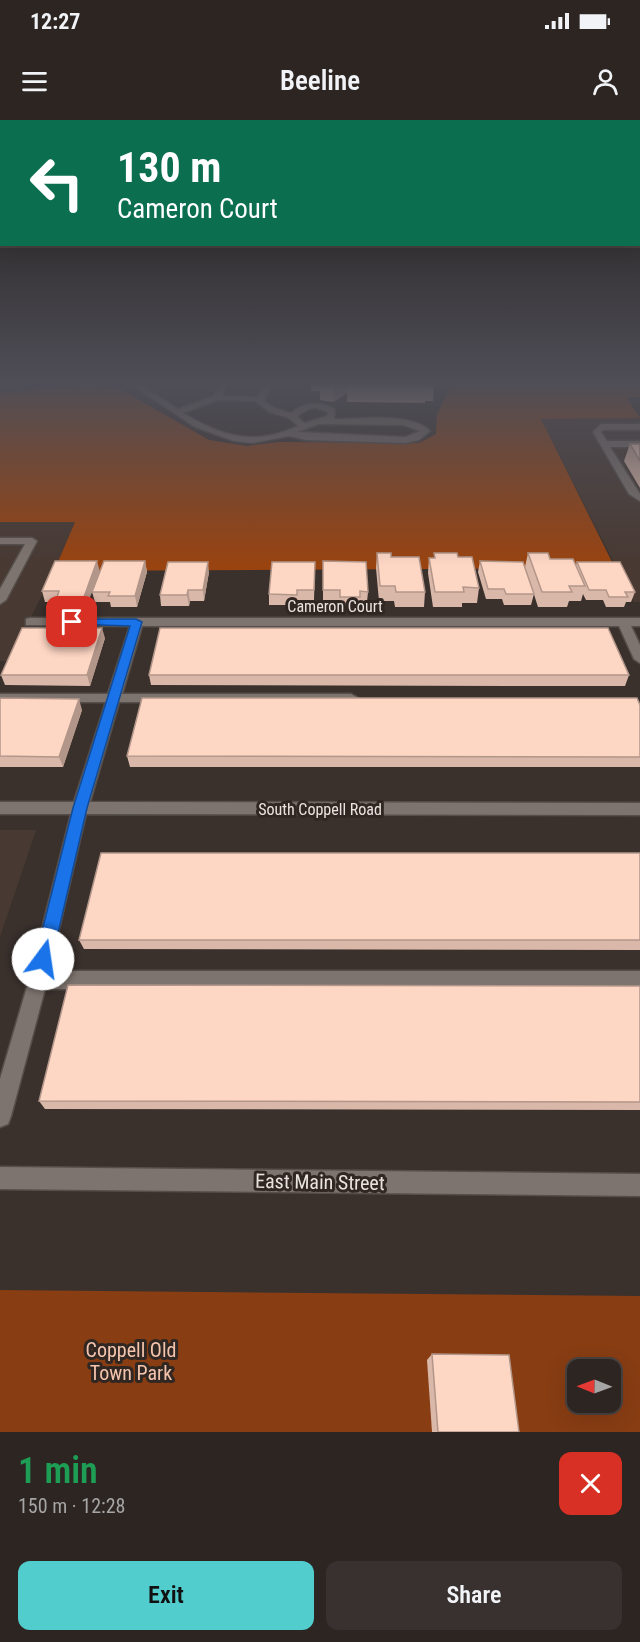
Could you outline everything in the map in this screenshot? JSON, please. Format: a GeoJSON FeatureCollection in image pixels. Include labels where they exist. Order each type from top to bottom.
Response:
{"type":"FeatureCollection","features":[{"type":"Feature","properties":{"kind":"street"},"geometry":{"type":"LineString","coordinates":[[604,444],[640,444]]}},
{"type":"Feature","properties":{"kind":"street"},"geometry":{"type":"LineString","coordinates":[[604,444],[616,457],[634,494],[640,498]]}},
{"type":"Feature","properties":{"kind":"street"},"geometry":{"type":"LineString","coordinates":[[0,541],[32,542],[0,600]]}},
{"type":"Feature","properties":{"kind":"street","name":"Cameron Court"},"geometry":{"type":"LineString","coordinates":[[30,622],[640,622]]}},
{"type":"Feature","properties":{"kind":"street"},"geometry":{"type":"LineString","coordinates":[[0,1116],[38,980],[80,808],[115,698],[136,622]]}},
{"type":"Feature","properties":{"kind":"street"},"geometry":{"type":"LineString","coordinates":[[623,622],[640,659]]}},
{"type":"Feature","properties":{"kind":"street"},"geometry":{"type":"LineString","coordinates":[[0,698],[367,698]]}},
{"type":"Feature","properties":{"kind":"street","name":"South Coppell Road"},"geometry":{"type":"LineString","coordinates":[[0,808],[640,809]]}},
{"type":"Feature","properties":{"kind":"street"},"geometry":{"type":"LineString","coordinates":[[38,980],[640,980]]}},
{"type":"Feature","properties":{"kind":"street","name":"East Main Street"},"geometry":{"type":"LineString","coordinates":[[0,1178],[640,1185]]}},
{"type":"Feature","properties":{"kind":"shaded area"},"geometry":{"type":"Polygon","coordinates":[[[0,443],[229,443],[247,446],[268,443],[553,443],[615,568],[54,571],[75,522],[0,522],[0,443]]]}},
{"type":"Feature","properties":{"kind":"shaded area"},"geometry":{"type":"Polygon","coordinates":[[[553,443],[640,443],[640,602],[634,602],[553,443]]]}},
{"type":"Feature","properties":{"kind":"shaded area"},"geometry":{"type":"Polygon","coordinates":[[[0,522],[75,522],[54,571],[9,661],[0,661],[0,522]]]}},
{"type":"Feature","properties":{"kind":"shaded area"},"geometry":{"type":"Polygon","coordinates":[[[0,830],[36,830],[0,937],[0,830]]]}},
{"type":"Feature","properties":{"kind":"green space","name":"Coppell Old Town Park"},"geometry":{"type":"Polygon","coordinates":[[[0,1290],[640,1296],[640,1432],[0,1432],[0,1290]]]}},
{"type":"Feature","properties":{"kind":"building"},"geometry":{"type":"Polygon","coordinates":[[[630,444],[640,444],[640,461],[630,444]]]}},
{"type":"Feature","properties":{"kind":"building"},"geometry":{"type":"Polygon","coordinates":[[[377,553],[391,553],[391,557],[419,557],[425,592],[396,592],[395,586],[380,586],[377,553]]]}},
{"type":"Feature","properties":{"kind":"building"},"geometry":{"type":"Polygon","coordinates":[[[434,553],[457,553],[458,557],[472,557],[479,588],[463,587],[464,592],[435,592],[429,558],[435,558],[434,553]]]}},
{"type":"Feature","properties":{"kind":"building"},"geometry":{"type":"Polygon","coordinates":[[[528,553],[548,553],[550,559],[573,559],[585,586],[569,586],[572,592],[542,592],[528,553]]]}},
{"type":"Feature","properties":{"kind":"building"},"geometry":{"type":"Polygon","coordinates":[[[55,561],[97,561],[84,597],[57,597],[59,591],[42,591],[55,561]]]}},
{"type":"Feature","properties":{"kind":"building"},"geometry":{"type":"Polygon","coordinates":[[[104,561],[145,561],[135,596],[108,596],[110,592],[92,592],[104,561]]]}},
{"type":"Feature","properties":{"kind":"building"},"geometry":{"type":"Polygon","coordinates":[[[323,561],[366,562],[368,592],[360,591],[360,597],[340,597],[340,590],[323,590],[323,561]]]}},
{"type":"Feature","properties":{"kind":"building"},"geometry":{"type":"Polygon","coordinates":[[[480,561],[523,562],[534,594],[506,594],[504,589],[488,589],[480,561]]]}},
{"type":"Feature","properties":{"kind":"building"},"geometry":{"type":"Polygon","coordinates":[[[168,562],[208,562],[203,590],[188,590],[187,595],[160,595],[168,562]]]}},
{"type":"Feature","properties":{"kind":"building"},"geometry":{"type":"Polygon","coordinates":[[[272,562],[315,562],[314,590],[297,590],[297,595],[269,594],[272,562]]]}},
{"type":"Feature","properties":{"kind":"building"},"geometry":{"type":"Polygon","coordinates":[[[577,562],[620,562],[635,592],[625,592],[628,597],[609,597],[606,590],[589,590],[577,562]]]}},
{"type":"Feature","properties":{"kind":"building"},"geometry":{"type":"Polygon","coordinates":[[[22,628],[102,628],[87,675],[1,675],[22,628]]]}},
{"type":"Feature","properties":{"kind":"building"},"geometry":{"type":"Polygon","coordinates":[[[160,628],[608,628],[629,675],[149,675],[160,628]]]}},
{"type":"Feature","properties":{"kind":"building"},"geometry":{"type":"Polygon","coordinates":[[[0,698],[79,699],[59,757],[0,756],[0,698]]]}},
{"type":"Feature","properties":{"kind":"building"},"geometry":{"type":"Polygon","coordinates":[[[142,698],[637,698],[640,705],[640,757],[127,756],[142,698]]]}},
{"type":"Feature","properties":{"kind":"building"},"geometry":{"type":"Polygon","coordinates":[[[101,853],[640,853],[640,940],[79,940],[101,853]]]}},
{"type":"Feature","properties":{"kind":"building"},"geometry":{"type":"Polygon","coordinates":[[[68,985],[640,986],[640,1102],[39,1101],[68,985]]]}},
{"type":"Feature","properties":{"kind":"building"},"geometry":{"type":"Polygon","coordinates":[[[432,1354],[509,1355],[519,1432],[438,1432],[432,1354]]]}},
{"type":"Feature","properties":{"kind":"route"},"geometry":{"type":"LineString","coordinates":[[43,959],[80,808],[115,698],[136,622],[72,622]]}}]}
